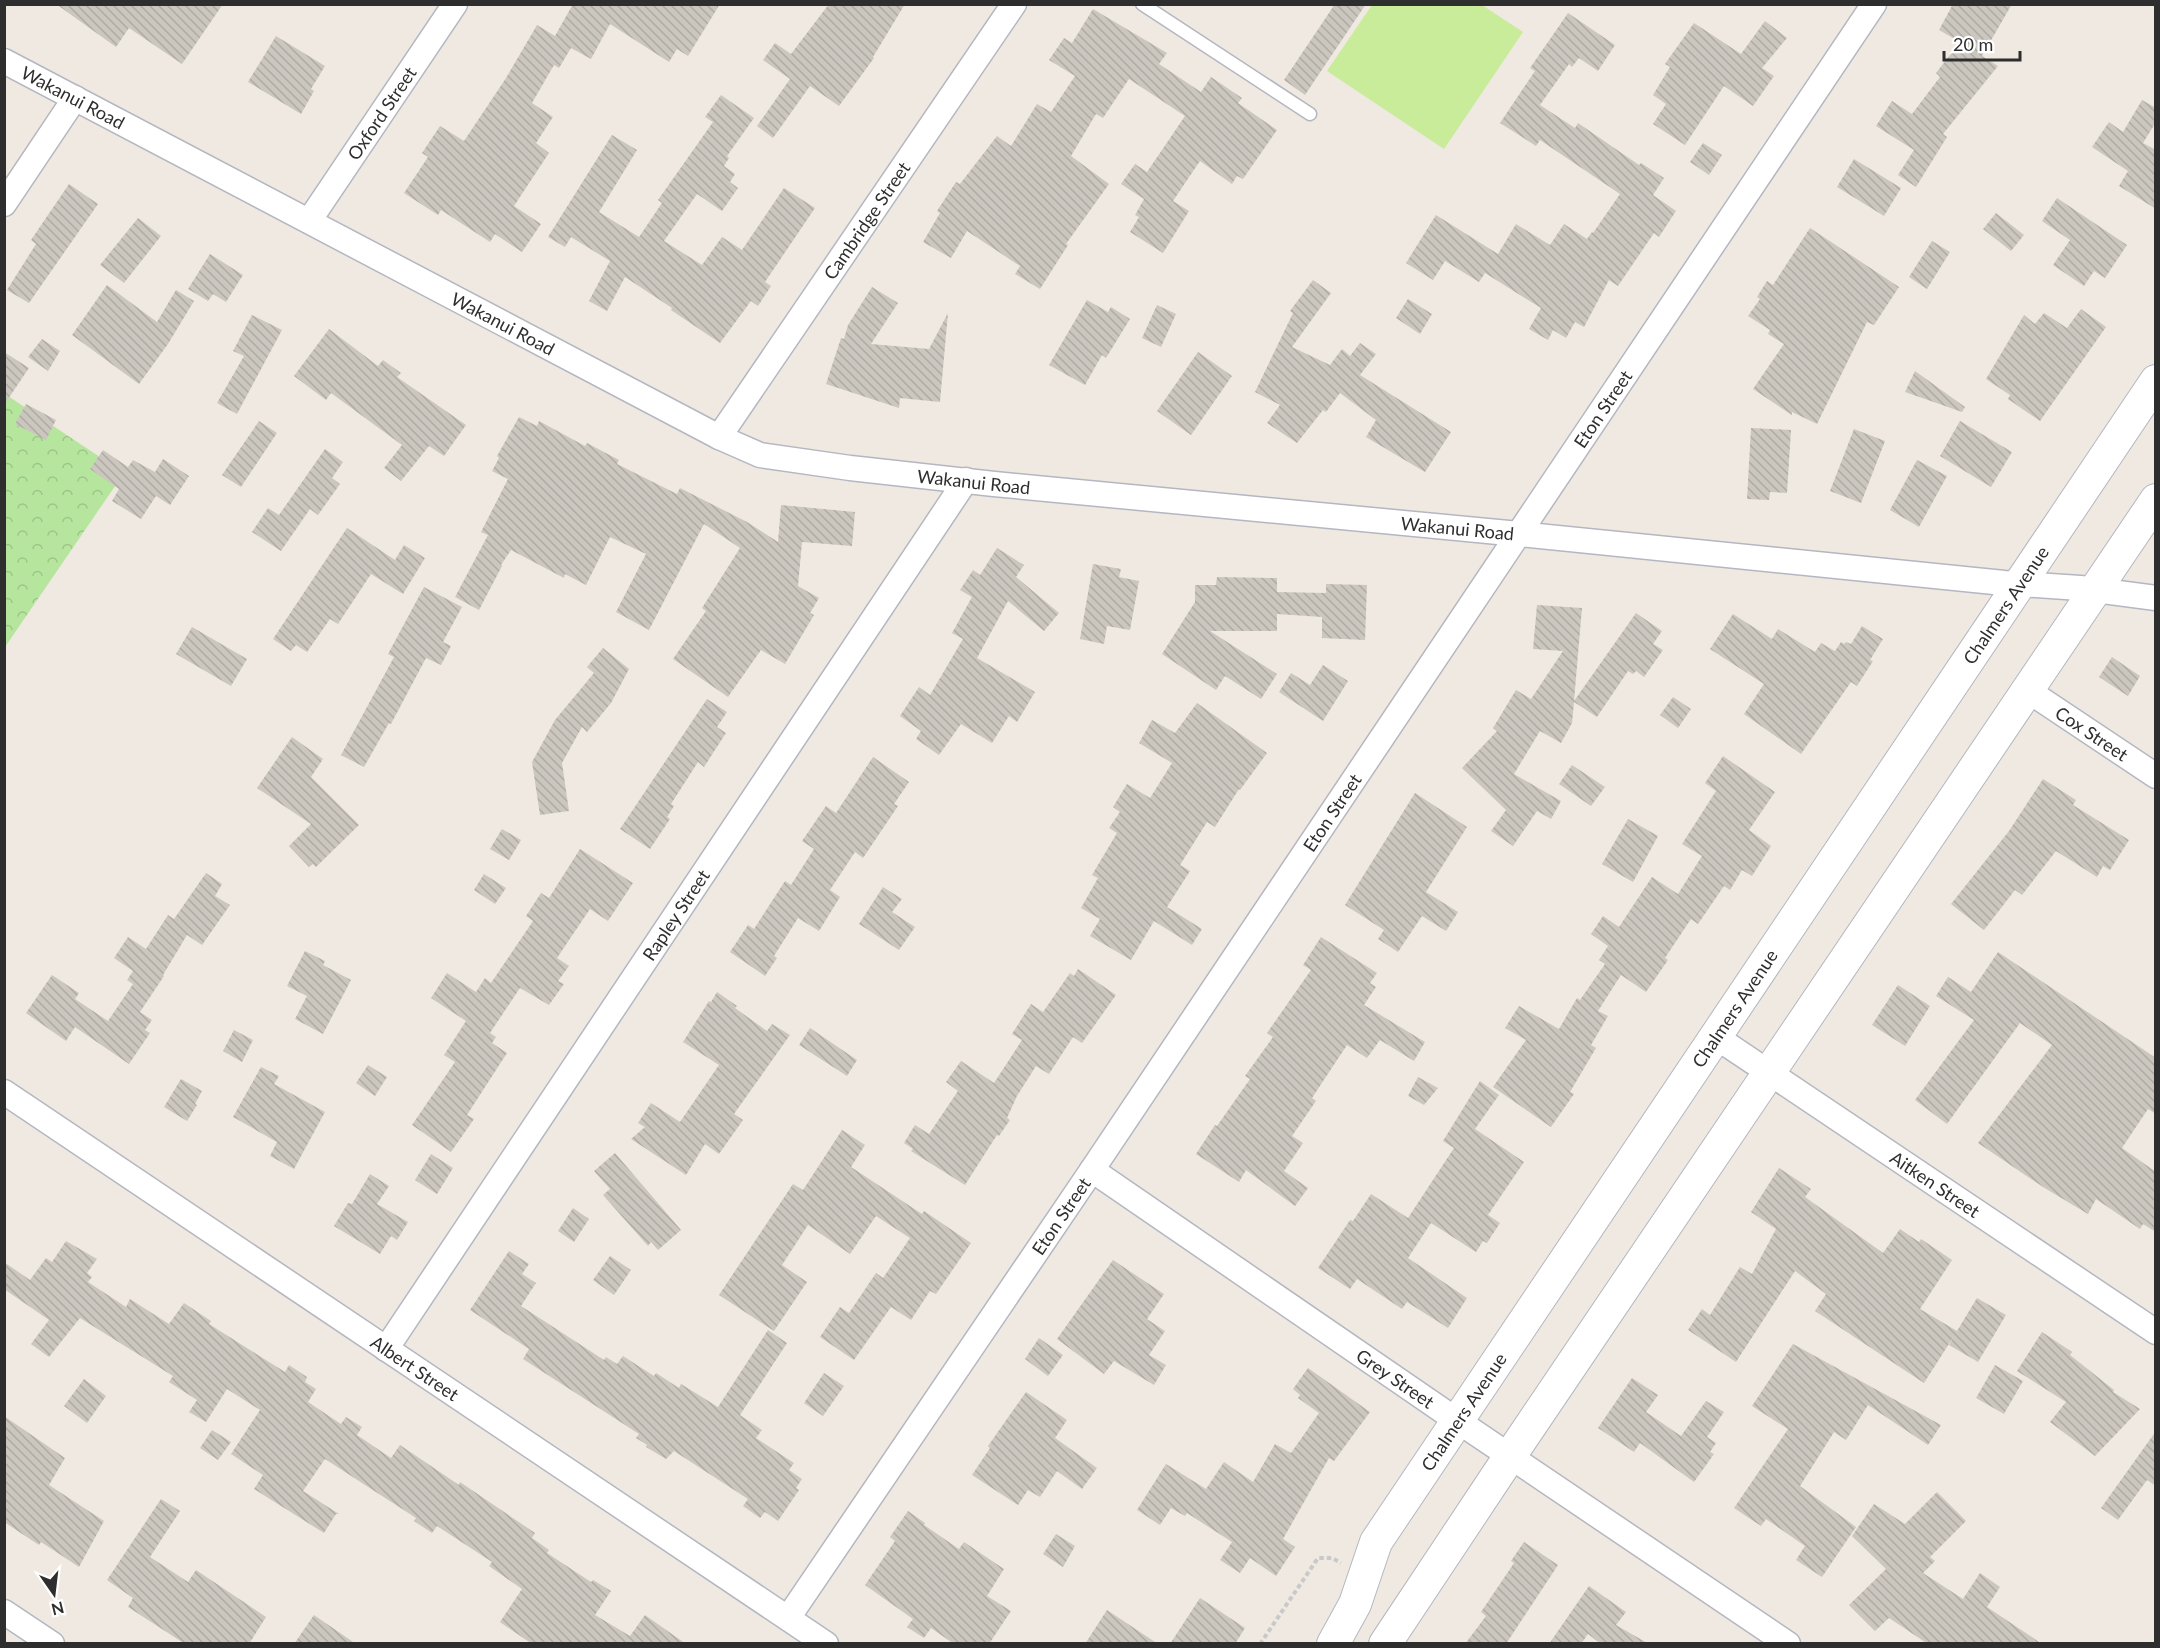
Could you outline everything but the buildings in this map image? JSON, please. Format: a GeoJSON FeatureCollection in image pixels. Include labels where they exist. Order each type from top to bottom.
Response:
{"type":"FeatureCollection","features":[{"type":"Feature","properties":{"kind":"street","name":"Oxford Street"},"geometry":{"type":"LineString","coordinates":[[309,221],[455,4]]}},
{"type":"Feature","properties":{"kind":"street","name":"Cambridge Street"},"geometry":{"type":"LineString","coordinates":[[719,437],[1014,4]]}},
{"type":"Feature","properties":{"kind":"street","name":"Eton Street"},"geometry":{"type":"LineString","coordinates":[[788,1618],[1520,534],[1874,4]]}},
{"type":"Feature","properties":{"kind":"street","name":"Wakanui Road"},"geometry":{"type":"LineString","coordinates":[[4,61],[719,437],[760,455],[850,468],[966,480],[1992,582],[2080,588],[2156,598]]}},
{"type":"Feature","properties":{"kind":"street"},"geometry":{"type":"LineString","coordinates":[[4,204],[75,98]]}},
{"type":"Feature","properties":{"kind":"street","name":"Chalmers Avenue"},"geometry":{"type":"LineString","coordinates":[[1333,1644],[1355,1604],[1376,1542],[1716,1037],[2027,584],[2156,381]]}},
{"type":"Feature","properties":{"kind":"street","name":"Rapley Street"},"geometry":{"type":"LineString","coordinates":[[386,1349],[966,480]]}},
{"type":"Feature","properties":{"kind":"street"},"geometry":{"type":"LineString","coordinates":[[1385,1644],[2156,500]]}},
{"type":"Feature","properties":{"kind":"street","name":"Cox Street"},"geometry":{"type":"LineString","coordinates":[[2027,690],[2156,777]]}},
{"type":"Feature","properties":{"kind":"street","name":"Aitken Street"},"geometry":{"type":"LineString","coordinates":[[1716,1037],[2156,1332]]}},
{"type":"Feature","properties":{"kind":"street","name":"Albert Street"},"geometry":{"type":"LineString","coordinates":[[4,1092],[826,1644]]}},
{"type":"Feature","properties":{"kind":"street","name":"Grey Street"},"geometry":{"type":"LineString","coordinates":[[1092,1170],[1788,1644]]}},
{"type":"Feature","properties":{"kind":"street"},"geometry":{"type":"LineString","coordinates":[[4,1612],[52,1644]]}},
{"type":"Feature","properties":{"kind":"lane"},"geometry":{"type":"LineString","coordinates":[[1142,4],[1310,114]]}},
{"type":"Feature","properties":{"kind":"path"},"geometry":{"type":"LineString","coordinates":[[1260,1644],[1318,1558],[1332,1558]]}},
{"type":"Feature","properties":{"kind":"green space"},"geometry":{"type":"Polygon","coordinates":[[[1372,5],[1482,5],[1523,32],[1444,149],[1327,71],[1372,5]]]}},
{"type":"Feature","properties":{"kind":"green space"},"geometry":{"type":"Polygon","coordinates":[[[5,394],[124,473],[5,647],[5,394]]]}}]}
